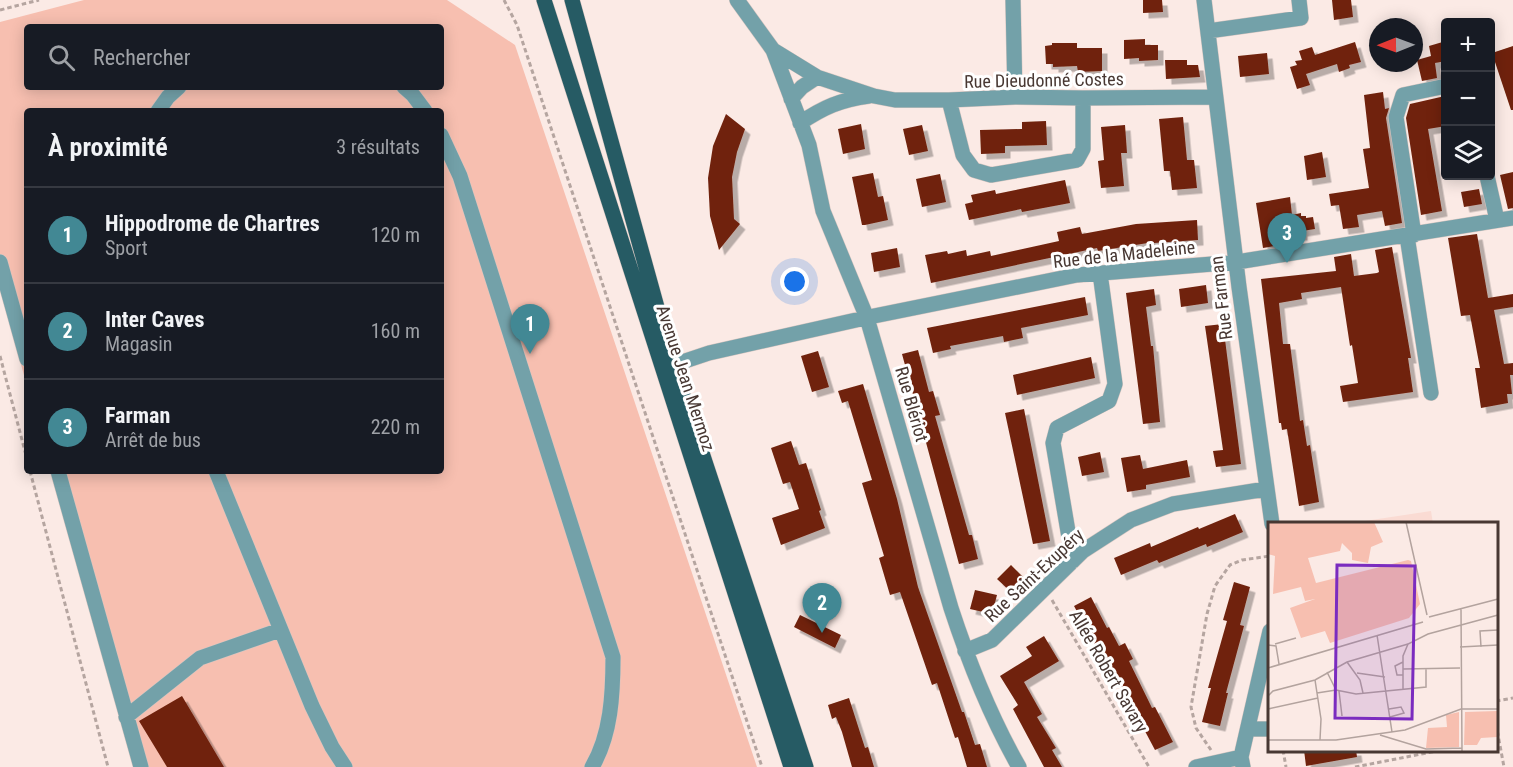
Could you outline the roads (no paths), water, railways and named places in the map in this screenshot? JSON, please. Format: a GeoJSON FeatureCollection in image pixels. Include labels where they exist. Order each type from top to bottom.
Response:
{"type":"FeatureCollection","features":[{"type":"Feature","properties":{"kind":"main road","name":"Avenue Jean Mermoz"},"geometry":{"type":"LineString","coordinates":[[544,0],[791,767]]}},
{"type":"Feature","properties":{"kind":"main road","name":"Avenue Jean Mermoz"},"geometry":{"type":"LineString","coordinates":[[572,0],[673,365],[806,767]]}},
{"type":"Feature","properties":{"kind":"street","name":"Rue Dieudonné Costes"},"geometry":{"type":"LineString","coordinates":[[737,0],[773,50],[818,77],[873,96],[895,100],[1016,97],[1215,97]]}},
{"type":"Feature","properties":{"kind":"street"},"geometry":{"type":"LineString","coordinates":[[1012,0],[1016,97]]}},
{"type":"Feature","properties":{"kind":"street","name":"Rue Farman"},"geometry":{"type":"LineString","coordinates":[[1204,0],[1272,522]]}},
{"type":"Feature","properties":{"kind":"street"},"geometry":{"type":"LineString","coordinates":[[1208,31],[1301,18],[1299,0]]}},
{"type":"Feature","properties":{"kind":"street","name":"Rue Blériot"},"geometry":{"type":"LineString","coordinates":[[773,50],[809,145],[823,211],[867,318],[965,651],[996,727],[1019,767]]}},
{"type":"Feature","properties":{"kind":"street"},"geometry":{"type":"LineString","coordinates":[[791,99],[802,87],[818,77]]}},
{"type":"Feature","properties":{"kind":"street"},"geometry":{"type":"LineString","coordinates":[[1431,393],[1396,117],[1403,95],[1441,88]]}},
{"type":"Feature","properties":{"kind":"street"},"geometry":{"type":"LineString","coordinates":[[160,108],[176,90]]}},
{"type":"Feature","properties":{"kind":"street"},"geometry":{"type":"LineString","coordinates":[[408,90],[423,108]]}},
{"type":"Feature","properties":{"kind":"street","name":"Rue Dieudonné Costes"},"geometry":{"type":"LineString","coordinates":[[800,123],[822,108],[846,99],[873,96]]}},
{"type":"Feature","properties":{"kind":"street"},"geometry":{"type":"LineString","coordinates":[[949,100],[963,155],[974,170],[991,175],[1077,160],[1083,149],[1083,98]]}},
{"type":"Feature","properties":{"kind":"street"},"geometry":{"type":"LineString","coordinates":[[444,142],[459,176],[613,657],[613,694],[600,753],[592,767]]}},
{"type":"Feature","properties":{"kind":"street"},"geometry":{"type":"LineString","coordinates":[[1488,180],[1497,220]]}},
{"type":"Feature","properties":{"kind":"street","name":"Rue de la Madeleine"},"geometry":{"type":"LineString","coordinates":[[673,365],[709,353],[1077,275],[1237,262],[1513,218]]}},
{"type":"Feature","properties":{"kind":"street"},"geometry":{"type":"LineString","coordinates":[[0,262],[24,348]]}},
{"type":"Feature","properties":{"kind":"street"},"geometry":{"type":"LineString","coordinates":[[1073,561],[1053,443],[1057,428],[1110,401],[1115,384],[1100,273]]}},
{"type":"Feature","properties":{"kind":"street"},"geometry":{"type":"LineString","coordinates":[[59,474],[141,767]]}},
{"type":"Feature","properties":{"kind":"street"},"geometry":{"type":"LineString","coordinates":[[217,474],[312,706],[332,747],[345,767]]}},
{"type":"Feature","properties":{"kind":"street","name":"Rue Saint-Exupéry"},"geometry":{"type":"LineString","coordinates":[[965,651],[992,640],[1083,551],[1131,520],[1173,504],[1266,489]]}},
{"type":"Feature","properties":{"kind":"street"},"geometry":{"type":"LineString","coordinates":[[126,717],[200,658],[280,630]]}},
{"type":"Feature","properties":{"kind":"street"},"geometry":{"type":"LineString","coordinates":[[1196,767],[1219,762],[1242,762],[1255,692],[1268,640]]}},
{"type":"Feature","properties":{"kind":"street"},"geometry":{"type":"LineString","coordinates":[[1249,729],[1268,729]]}},
{"type":"Feature","properties":{"kind":"place","name":"Farman"},"geometry":{"type":"Point","coordinates":[1287,263]}},
{"type":"Feature","properties":{"kind":"place","name":"Hippodrome de Chartres"},"geometry":{"type":"Point","coordinates":[530,354]}},
{"type":"Feature","properties":{"kind":"place","name":"Inter Caves"},"geometry":{"type":"Point","coordinates":[822,633]}}]}
